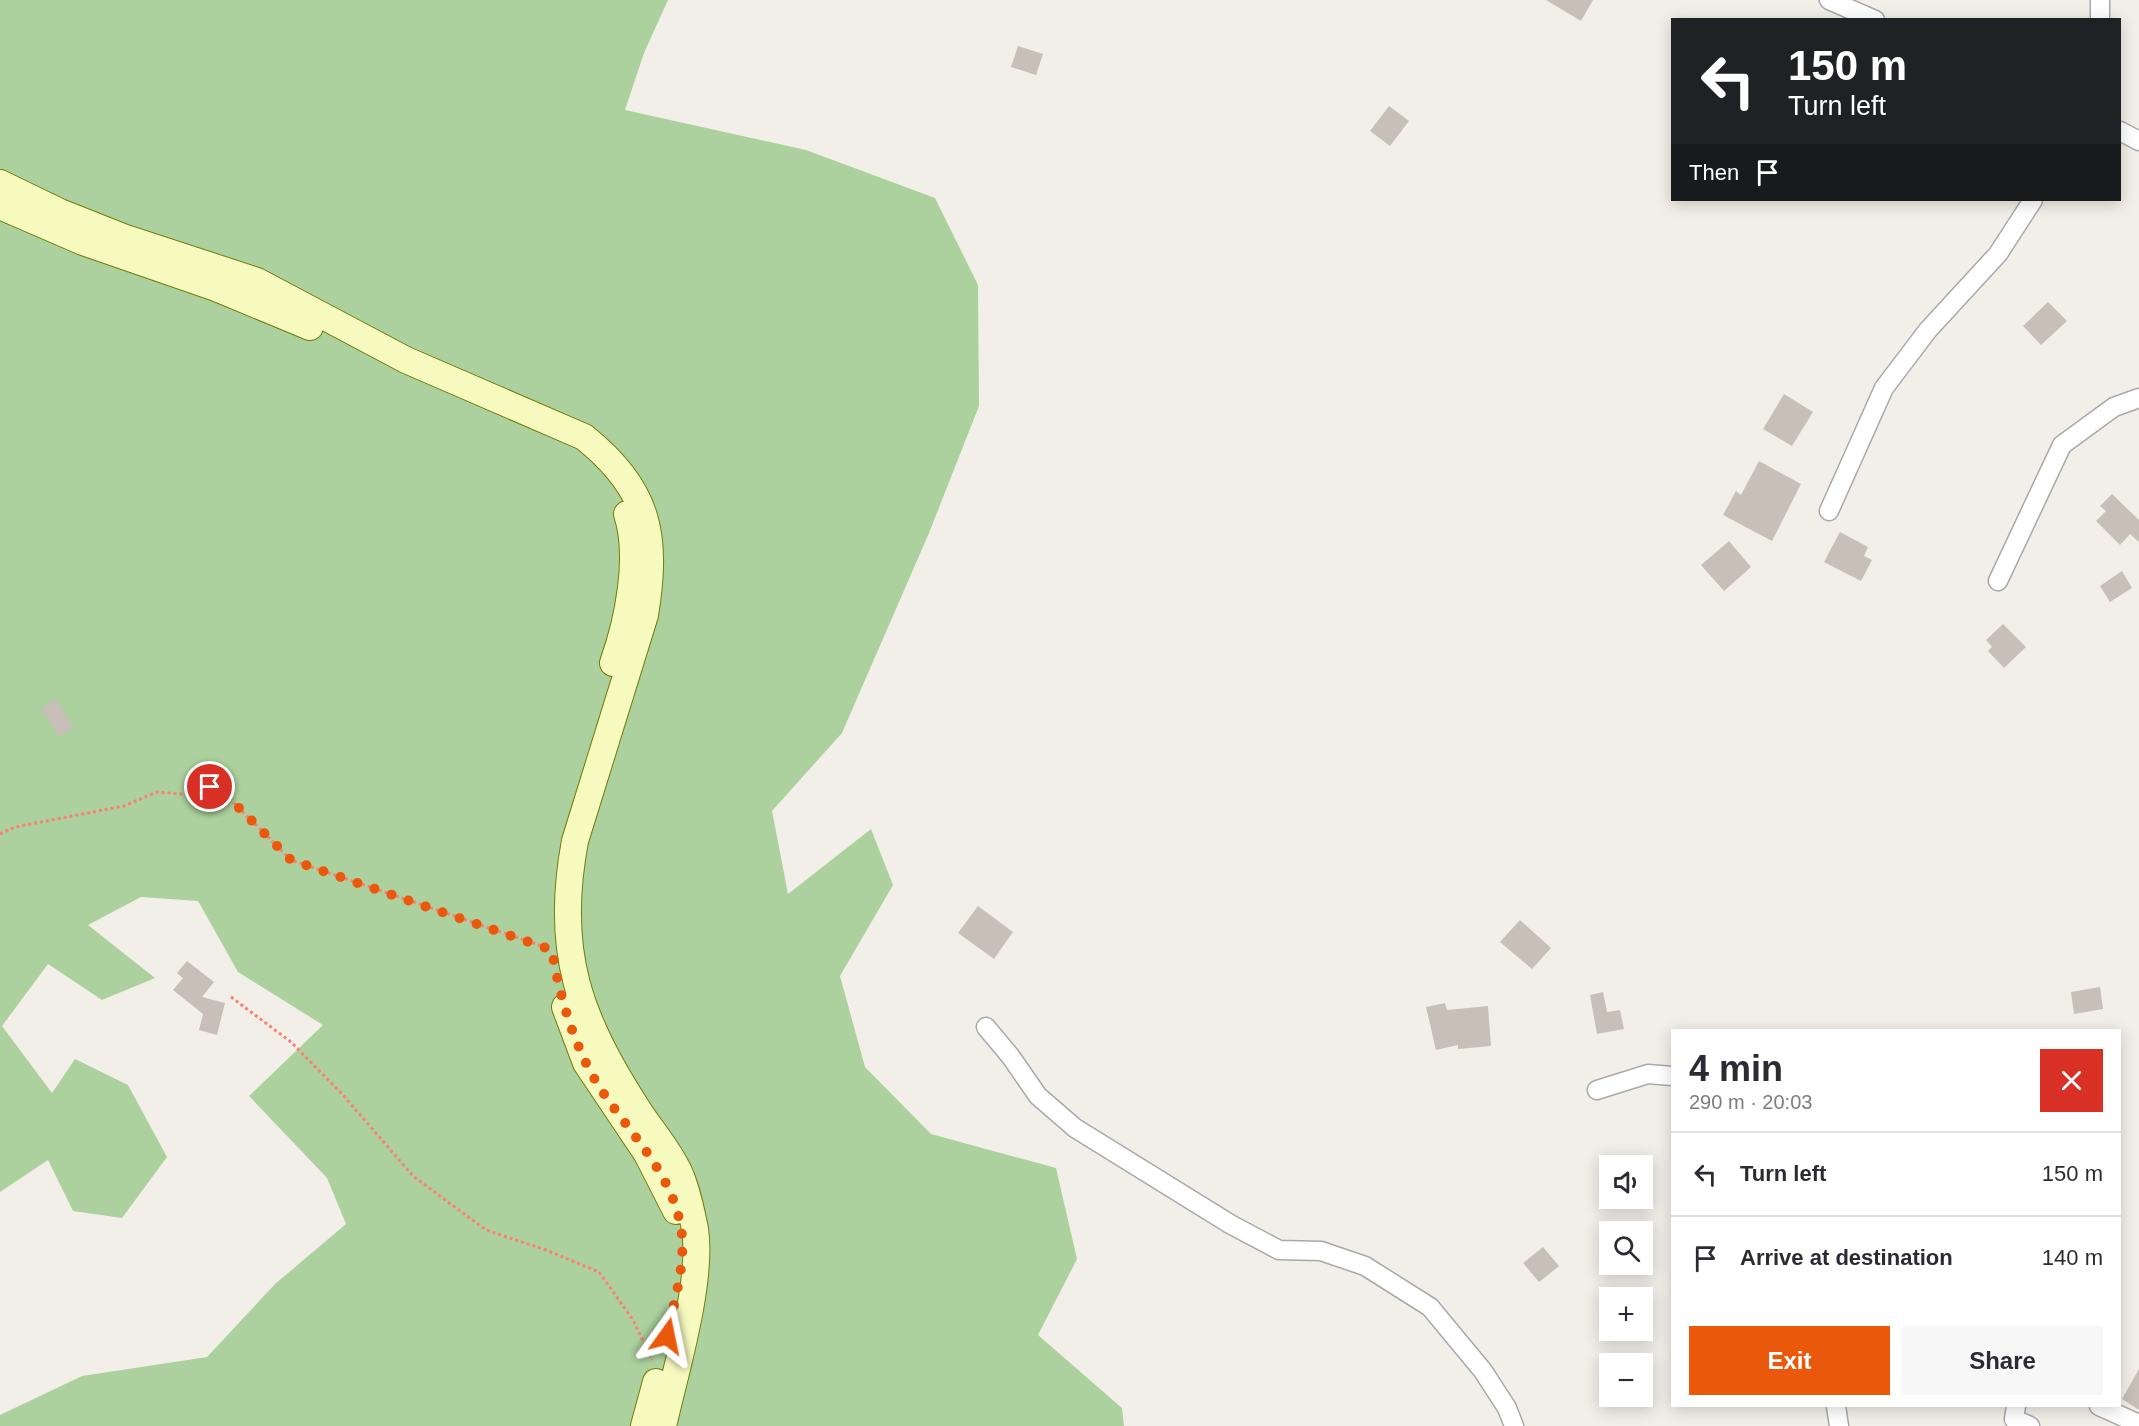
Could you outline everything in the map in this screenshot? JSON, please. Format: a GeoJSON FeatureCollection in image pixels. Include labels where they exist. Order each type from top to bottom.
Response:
{"type":"FeatureCollection","features":[{"type":"Feature","properties":{"kind":"main road"},"geometry":{"type":"LineString","coordinates":[[0,183],[60,212],[123,237],[257,281],[406,360],[584,438],[606,455],[625,476],[639,501],[650,546],[650,580],[645,615],[575,841],[569,873],[567,920],[571,961],[586,1017],[600,1047],[679,1172],[695,1232],[691,1299],[663,1426]]}},
{"type":"Feature","properties":{"kind":"main road"},"geometry":{"type":"LineString","coordinates":[[0,206],[83,242],[270,309],[441,392],[558,444],[597,467],[623,502],[633,540],[629,599],[616,653],[570,795],[550,904],[552,950],[565,1007],[586,1064],[652,1162],[674,1203],[681,1224],[682,1255],[658,1374],[644,1426]]}},
{"type":"Feature","properties":{"kind":"street"},"geometry":{"type":"LineString","coordinates":[[1829,0],[1870,18]]}},
{"type":"Feature","properties":{"kind":"street"},"geometry":{"type":"LineString","coordinates":[[2100,0],[2100,18]]}},
{"type":"Feature","properties":{"kind":"street"},"geometry":{"type":"LineString","coordinates":[[2121,132],[2139,141]]}},
{"type":"Feature","properties":{"kind":"street"},"geometry":{"type":"LineString","coordinates":[[1829,511],[1884,388],[1928,330],[1998,254],[2032,201]]}},
{"type":"Feature","properties":{"kind":"street"},"geometry":{"type":"LineString","coordinates":[[1998,581],[2062,446],[2115,407],[2139,398]]}},
{"type":"Feature","properties":{"kind":"street"},"geometry":{"type":"LineString","coordinates":[[986,1027],[1011,1057],[1038,1096],[1076,1128],[1230,1224],[1279,1250],[1321,1251],[1365,1266],[1430,1307],[1483,1371],[1507,1408],[1514,1426]]}},
{"type":"Feature","properties":{"kind":"street"},"geometry":{"type":"LineString","coordinates":[[1597,1090],[1648,1074],[1671,1076]]}},
{"type":"Feature","properties":{"kind":"street"},"geometry":{"type":"LineString","coordinates":[[1836,1407],[1839,1426]]}},
{"type":"Feature","properties":{"kind":"street"},"geometry":{"type":"LineString","coordinates":[[2016,1407],[2014,1419],[2030,1426]]}},
{"type":"Feature","properties":{"kind":"street"},"geometry":{"type":"LineString","coordinates":[[2101,1407],[2139,1424]]}},
{"type":"Feature","properties":{"kind":"path"},"geometry":{"type":"LineString","coordinates":[[0,834],[15,826],[124,806],[157,792],[181,794],[210,787],[228,797],[291,860],[552,950]]}},
{"type":"Feature","properties":{"kind":"path"},"geometry":{"type":"LineString","coordinates":[[231,997],[298,1050],[343,1095],[413,1176],[486,1230],[546,1250],[599,1272],[633,1320],[658,1374]]}},
{"type":"Feature","properties":{"kind":"green space"},"geometry":{"type":"Polygon","coordinates":[[[0,0],[668,0],[644,53],[625,110],[806,150],[935,198],[978,285],[979,406],[929,533],[842,733],[772,811],[788,894],[871,829],[893,885],[840,976],[865,1067],[931,1134],[1056,1168],[1077,1259],[1038,1335],[1122,1408],[1124,1426],[0,1426],[0,1415],[82,1376],[207,1357],[275,1284],[346,1224],[327,1178],[249,1096],[323,1025],[238,972],[198,901],[141,897],[88,925],[155,978],[102,1000],[48,964],[2,1026],[52,1093],[75,1059],[128,1085],[167,1157],[122,1218],[73,1211],[48,1160],[0,1192],[0,0]]]}},
{"type":"Feature","properties":{"kind":"building"},"geometry":{"type":"Polygon","coordinates":[[[1546,0],[1593,0],[1581,21],[1546,0]]]}},
{"type":"Feature","properties":{"kind":"building"},"geometry":{"type":"Polygon","coordinates":[[[1018,46],[1043,54],[1036,75],[1011,67],[1018,46]]]}},
{"type":"Feature","properties":{"kind":"building"},"geometry":{"type":"Polygon","coordinates":[[[1389,106],[1409,121],[1390,146],[1370,131],[1389,106]]]}},
{"type":"Feature","properties":{"kind":"building"},"geometry":{"type":"Polygon","coordinates":[[[2048,302],[2067,321],[2041,345],[2023,326],[2048,302]]]}},
{"type":"Feature","properties":{"kind":"building"},"geometry":{"type":"Polygon","coordinates":[[[1784,394],[1813,412],[1792,446],[1763,429],[1784,394]]]}},
{"type":"Feature","properties":{"kind":"building"},"geometry":{"type":"Polygon","coordinates":[[[1759,461],[1801,484],[1772,541],[1723,515],[1736,491],[1741,495],[1759,461]]]}},
{"type":"Feature","properties":{"kind":"building"},"geometry":{"type":"Polygon","coordinates":[[[2112,494],[2139,520],[2139,542],[2130,534],[2120,545],[2096,521],[2106,511],[2100,506],[2112,494]]]}},
{"type":"Feature","properties":{"kind":"building"},"geometry":{"type":"Polygon","coordinates":[[[1840,532],[1868,547],[1864,556],[1872,560],[1861,581],[1824,562],[1840,532]]]}},
{"type":"Feature","properties":{"kind":"building"},"geometry":{"type":"Polygon","coordinates":[[[1729,541],[1751,567],[1724,591],[1701,565],[1729,541]]]}},
{"type":"Feature","properties":{"kind":"building"},"geometry":{"type":"Polygon","coordinates":[[[2122,571],[2132,588],[2110,602],[2100,586],[2122,571]]]}},
{"type":"Feature","properties":{"kind":"building"},"geometry":{"type":"Polygon","coordinates":[[[2003,624],[2026,647],[2004,668],[1988,651],[1992,647],[1986,640],[2003,624]]]}},
{"type":"Feature","properties":{"kind":"building"},"geometry":{"type":"Polygon","coordinates":[[[55,699],[74,727],[59,737],[41,709],[55,699]]]}},
{"type":"Feature","properties":{"kind":"building"},"geometry":{"type":"Polygon","coordinates":[[[978,906],[1013,932],[994,959],[958,933],[978,906]]]}},
{"type":"Feature","properties":{"kind":"building"},"geometry":{"type":"Polygon","coordinates":[[[1520,920],[1551,948],[1532,969],[1500,942],[1520,920]]]}},
{"type":"Feature","properties":{"kind":"building"},"geometry":{"type":"Polygon","coordinates":[[[187,961],[214,982],[202,997],[225,1003],[217,1035],[199,1030],[203,1014],[173,990],[183,978],[177,973],[187,961]]]}},
{"type":"Feature","properties":{"kind":"building"},"geometry":{"type":"Polygon","coordinates":[[[2100,987],[2103,1009],[2074,1014],[2071,992],[2100,987]]]}},
{"type":"Feature","properties":{"kind":"building"},"geometry":{"type":"Polygon","coordinates":[[[1603,992],[1607,1012],[1620,1010],[1624,1029],[1597,1034],[1590,995],[1603,992]]]}},
{"type":"Feature","properties":{"kind":"building"},"geometry":{"type":"Polygon","coordinates":[[[1445,1003],[1447,1010],[1488,1006],[1491,1046],[1458,1049],[1458,1045],[1436,1050],[1426,1007],[1445,1003]]]}},
{"type":"Feature","properties":{"kind":"building"},"geometry":{"type":"Polygon","coordinates":[[[1543,1247],[1559,1266],[1539,1282],[1523,1263],[1543,1247]]]}},
{"type":"Feature","properties":{"kind":"building"},"geometry":{"type":"Polygon","coordinates":[[[2139,1369],[2139,1410],[2122,1399],[2139,1369]]]}},
{"type":"Feature","properties":{"kind":"route"},"geometry":{"type":"LineString","coordinates":[[210,787],[228,797],[291,860],[552,950],[565,1007],[586,1064],[663,1179],[681,1224],[682,1255],[667,1336]]}}]}
